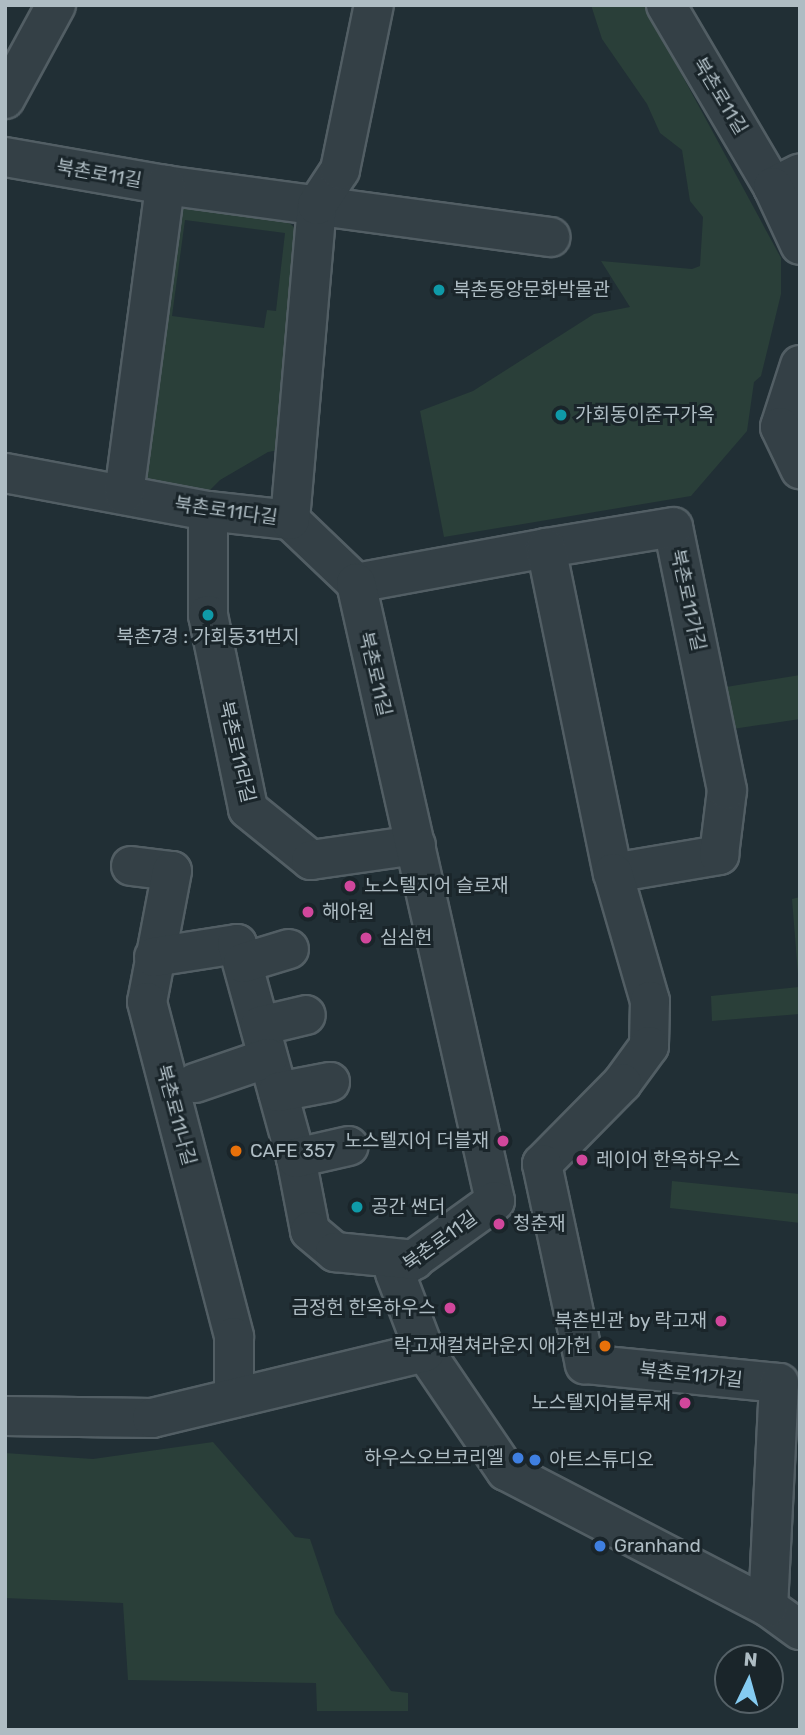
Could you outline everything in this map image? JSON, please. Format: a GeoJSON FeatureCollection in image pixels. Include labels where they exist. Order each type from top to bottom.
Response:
{"type":"FeatureCollection","features":[{"type":"Feature","properties":{"kind":"street"},"geometry":{"type":"LineString","coordinates":[[5,99],[55,5]]}},
{"type":"Feature","properties":{"kind":"street"},"geometry":{"type":"LineString","coordinates":[[290,520],[317,205],[340,170],[374,5]]}},
{"type":"Feature","properties":{"kind":"street","name":"북촌로11길"},"geometry":{"type":"LineString","coordinates":[[666,5],[787,180],[800,245]]}},
{"type":"Feature","properties":{"kind":"street","name":"북촌로11길"},"geometry":{"type":"LineString","coordinates":[[5,157],[165,185],[551,237]]}},
{"type":"Feature","properties":{"kind":"street"},"geometry":{"type":"LineString","coordinates":[[124,494],[165,185]]}},
{"type":"Feature","properties":{"kind":"street"},"geometry":{"type":"LineString","coordinates":[[800,365],[780,427],[800,469]]}},
{"type":"Feature","properties":{"kind":"street","name":"북촌로11다길"},"geometry":{"type":"LineString","coordinates":[[5,473],[208,511],[290,520],[356,583]]}},
{"type":"Feature","properties":{"kind":"street","name":"북촌로11라길"},"geometry":{"type":"LineString","coordinates":[[208,511],[208,615],[248,809],[311,860],[416,845]]}},
{"type":"Feature","properties":{"kind":"street","name":"북촌로11가길"},"geometry":{"type":"LineString","coordinates":[[546,548],[673,527],[727,790],[719,855],[613,873]]}},
{"type":"Feature","properties":{"kind":"street"},"geometry":{"type":"LineString","coordinates":[[356,583],[546,548],[613,873],[650,1001],[649,1046],[622,1083],[542,1164],[495,1201]]}},
{"type":"Feature","properties":{"kind":"street","name":"북촌로11길"},"geometry":{"type":"LineString","coordinates":[[356,583],[495,1201],[395,1273],[425,1352],[506,1471],[768,1607],[800,1630]]}},
{"type":"Feature","properties":{"kind":"street","name":"북촌로11나길"},"geometry":{"type":"LineString","coordinates":[[131,866],[172,871],[147,1002],[234,1337],[234,1398]]}},
{"type":"Feature","properties":{"kind":"street"},"geometry":{"type":"LineString","coordinates":[[154,957],[289,949]]}},
{"type":"Feature","properties":{"kind":"street"},"geometry":{"type":"LineString","coordinates":[[240,954],[296,1158],[310,1230],[335,1252],[415,1260]]}},
{"type":"Feature","properties":{"kind":"street"},"geometry":{"type":"LineString","coordinates":[[195,1083],[269,1059],[306,1015]]}},
{"type":"Feature","properties":{"kind":"street"},"geometry":{"type":"LineString","coordinates":[[269,1059],[330,1082]]}},
{"type":"Feature","properties":{"kind":"street"},"geometry":{"type":"LineString","coordinates":[[296,1158],[349,1146]]}},
{"type":"Feature","properties":{"kind":"street","name":"북촌로11가길"},"geometry":{"type":"LineString","coordinates":[[542,1164],[584,1364],[779,1383],[768,1607]]}},
{"type":"Feature","properties":{"kind":"street"},"geometry":{"type":"LineString","coordinates":[[5,1416],[152,1418],[425,1352]]}},
{"type":"Feature","properties":{"kind":"green space","name":"가회동이준구가옥"},"geometry":{"type":"Polygon","coordinates":[[[591,5],[644,5],[781,258],[781,294],[761,376],[754,382],[747,431],[691,496],[444,537],[420,411],[473,391],[594,314],[630,307],[601,261],[692,269],[700,266],[703,217],[690,201],[682,150],[660,133],[647,104],[602,39],[591,5]]]}},
{"type":"Feature","properties":{"kind":"green space"},"geometry":{"type":"Polygon","coordinates":[[[177,199],[275,209],[304,237],[284,449],[268,452],[220,480],[199,501],[135,476],[177,199]],[[185,220],[172,316],[264,328],[267,310],[276,311],[285,233],[185,220]]]}},
{"type":"Feature","properties":{"kind":"green space"},"geometry":{"type":"Polygon","coordinates":[[[800,675],[800,719],[726,730],[720,688],[800,675]]]}},
{"type":"Feature","properties":{"kind":"green space"},"geometry":{"type":"Polygon","coordinates":[[[800,897],[800,1014],[712,1021],[711,996],[799,987],[792,899],[800,897]]]}},
{"type":"Feature","properties":{"kind":"green space"},"geometry":{"type":"Polygon","coordinates":[[[672,1181],[800,1194],[800,1223],[670,1208],[672,1181]]]}},
{"type":"Feature","properties":{"kind":"green space"},"geometry":{"type":"Polygon","coordinates":[[[213,1442],[295,1537],[310,1539],[335,1613],[391,1691],[408,1693],[408,1711],[317,1711],[316,1683],[128,1680],[123,1603],[5,1598],[5,1453],[93,1459],[213,1442]]]}},
{"type":"Feature","properties":{"kind":"place","name":"북촌동양문화박물관"},"geometry":{"type":"Point","coordinates":[439,290]}},
{"type":"Feature","properties":{"kind":"place","name":"가회동이준구가옥"},"geometry":{"type":"Point","coordinates":[561,415]}},
{"type":"Feature","properties":{"kind":"place","name":"북촌7경 : 가회동31번지"},"geometry":{"type":"Point","coordinates":[208,615]}},
{"type":"Feature","properties":{"kind":"place","name":"노스텔지어 슬로재"},"geometry":{"type":"Point","coordinates":[350,886]}},
{"type":"Feature","properties":{"kind":"place","name":"해아원"},"geometry":{"type":"Point","coordinates":[308,912]}},
{"type":"Feature","properties":{"kind":"place","name":"심심헌"},"geometry":{"type":"Point","coordinates":[366,938]}},
{"type":"Feature","properties":{"kind":"place","name":"노스텔지어 더블재"},"geometry":{"type":"Point","coordinates":[503,1141]}},
{"type":"Feature","properties":{"kind":"place","name":"CAFE 357"},"geometry":{"type":"Point","coordinates":[236,1151]}},
{"type":"Feature","properties":{"kind":"place","name":"레이어 한옥하우스"},"geometry":{"type":"Point","coordinates":[582,1160]}},
{"type":"Feature","properties":{"kind":"place","name":"공간 썬더"},"geometry":{"type":"Point","coordinates":[357,1207]}},
{"type":"Feature","properties":{"kind":"place","name":"청춘재"},"geometry":{"type":"Point","coordinates":[499,1224]}},
{"type":"Feature","properties":{"kind":"place","name":"금정헌 한옥하우스"},"geometry":{"type":"Point","coordinates":[450,1308]}},
{"type":"Feature","properties":{"kind":"place","name":"북촌빈관 by 락고재"},"geometry":{"type":"Point","coordinates":[721,1321]}},
{"type":"Feature","properties":{"kind":"place","name":"락고재컬쳐라운지 애가헌"},"geometry":{"type":"Point","coordinates":[605,1346]}},
{"type":"Feature","properties":{"kind":"place","name":"노스텔지어블루재"},"geometry":{"type":"Point","coordinates":[685,1403]}},
{"type":"Feature","properties":{"kind":"place","name":"하우스오브코리엘"},"geometry":{"type":"Point","coordinates":[518,1458]}},
{"type":"Feature","properties":{"kind":"place","name":"아트스튜디오"},"geometry":{"type":"Point","coordinates":[535,1460]}},
{"type":"Feature","properties":{"kind":"place","name":"Granhand"},"geometry":{"type":"Point","coordinates":[600,1546]}}]}
